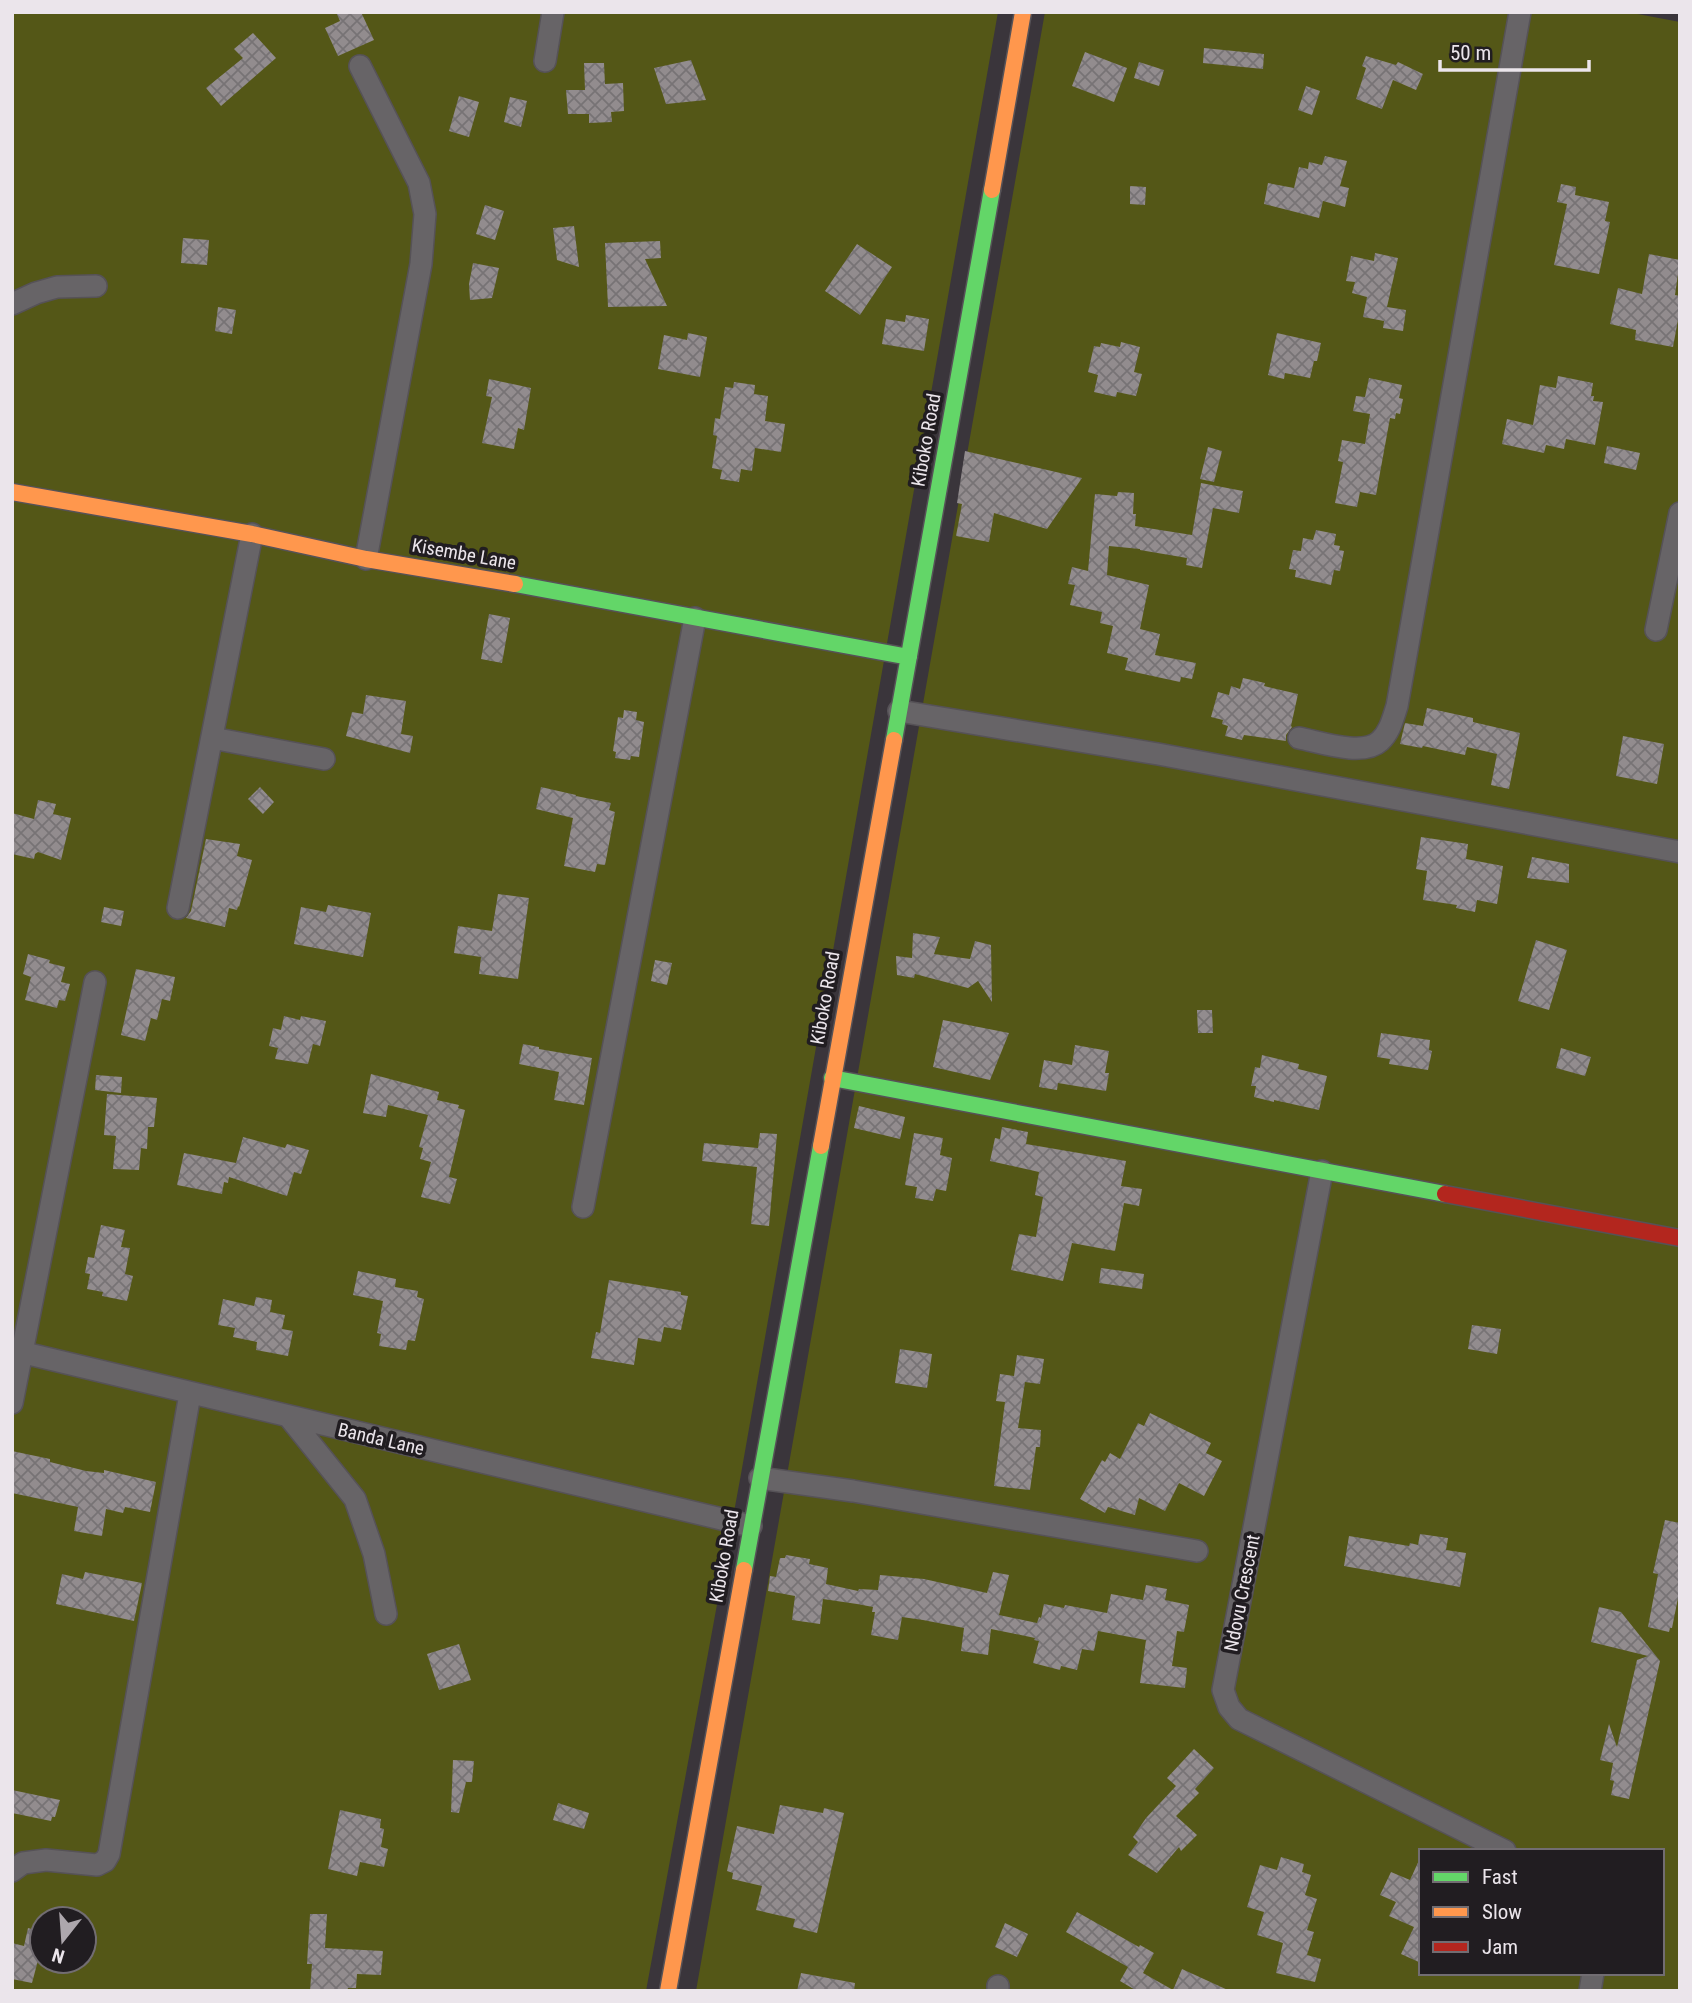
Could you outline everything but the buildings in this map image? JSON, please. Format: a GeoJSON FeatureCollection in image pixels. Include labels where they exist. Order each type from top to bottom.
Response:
{"type":"FeatureCollection","features":[{"type":"Feature","properties":{"kind":"street"},"geometry":{"type":"LineString","coordinates":[[545,61],[553,12]]}},
{"type":"Feature","properties":{"kind":"street","name":"Kiboko Road"},"geometry":{"type":"LineString","coordinates":[[667,1991],[1023,12]]}},
{"type":"Feature","properties":{"kind":"street"},"geometry":{"type":"LineString","coordinates":[[1299,738],[1363,750],[1380,742],[1390,727],[1397,706],[1520,12]]}},
{"type":"Feature","properties":{"kind":"street"},"geometry":{"type":"LineString","coordinates":[[360,66],[419,183],[425,214],[421,264],[366,559]]}},
{"type":"Feature","properties":{"kind":"street"},"geometry":{"type":"LineString","coordinates":[[12,304],[57,287],[96,286]]}},
{"type":"Feature","properties":{"kind":"street","name":"Kisembe Lane"},"geometry":{"type":"LineString","coordinates":[[12,492],[252,534],[366,559],[473,576],[909,657]]}},
{"type":"Feature","properties":{"kind":"street"},"geometry":{"type":"LineString","coordinates":[[1656,630],[1680,513]]}},
{"type":"Feature","properties":{"kind":"street"},"geometry":{"type":"LineString","coordinates":[[178,908],[252,534]]}},
{"type":"Feature","properties":{"kind":"street"},"geometry":{"type":"LineString","coordinates":[[583,1207],[695,618]]}},
{"type":"Feature","properties":{"kind":"street"},"geometry":{"type":"LineString","coordinates":[[899,711],[1158,754],[1680,852]]}},
{"type":"Feature","properties":{"kind":"street"},"geometry":{"type":"LineString","coordinates":[[212,738],[324,759]]}},
{"type":"Feature","properties":{"kind":"street"},"geometry":{"type":"LineString","coordinates":[[12,1403],[17,1351],[95,982]]}},
{"type":"Feature","properties":{"kind":"street"},"geometry":{"type":"LineString","coordinates":[[832,1078],[1680,1238]]}},
{"type":"Feature","properties":{"kind":"street","name":"Ndovu Crescent"},"geometry":{"type":"LineString","coordinates":[[1322,1171],[1223,1690],[1229,1707],[1239,1719],[1501,1849]]}},
{"type":"Feature","properties":{"kind":"street","name":"Banda Lane"},"geometry":{"type":"LineString","coordinates":[[17,1351],[751,1526]]}},
{"type":"Feature","properties":{"kind":"street"},"geometry":{"type":"LineString","coordinates":[[12,1871],[23,1863],[47,1860],[97,1865],[105,1861],[109,1854],[190,1394]]}},
{"type":"Feature","properties":{"kind":"street"},"geometry":{"type":"LineString","coordinates":[[289,1417],[355,1499],[374,1554],[386,1614]]}},
{"type":"Feature","properties":{"kind":"street"},"geometry":{"type":"LineString","coordinates":[[760,1478],[853,1491],[1197,1551]]}},
{"type":"Feature","properties":{"kind":"shaded area"},"geometry":{"type":"Polygon","coordinates":[[[12,12],[998,12],[741,1474],[646,1991],[12,1991],[12,12]]]}},
{"type":"Feature","properties":{"kind":"shaded area"},"geometry":{"type":"Polygon","coordinates":[[[1045,12],[1627,12],[1680,22],[1680,1991],[696,1991],[1045,12]]]}},
{"type":"Feature","properties":{"kind":"traffic: fast"},"geometry":{"type":"LineString","coordinates":[[894,740],[992,190]]}},
{"type":"Feature","properties":{"kind":"traffic: fast"},"geometry":{"type":"LineString","coordinates":[[515,584],[909,657]]}},
{"type":"Feature","properties":{"kind":"traffic: fast"},"geometry":{"type":"LineString","coordinates":[[832,1078],[1445,1194]]}},
{"type":"Feature","properties":{"kind":"traffic: fast"},"geometry":{"type":"LineString","coordinates":[[744,1570],[821,1146]]}},
{"type":"Feature","properties":{"kind":"traffic: slow"},"geometry":{"type":"LineString","coordinates":[[992,190],[1023,12]]}},
{"type":"Feature","properties":{"kind":"traffic: slow"},"geometry":{"type":"LineString","coordinates":[[12,492],[252,534],[366,559],[515,584]]}},
{"type":"Feature","properties":{"kind":"traffic: slow"},"geometry":{"type":"LineString","coordinates":[[821,1146],[894,740]]}},
{"type":"Feature","properties":{"kind":"traffic: slow"},"geometry":{"type":"LineString","coordinates":[[668,1991],[744,1570]]}},
{"type":"Feature","properties":{"kind":"traffic: jam"},"geometry":{"type":"LineString","coordinates":[[1445,1194],[1680,1238]]}}]}
